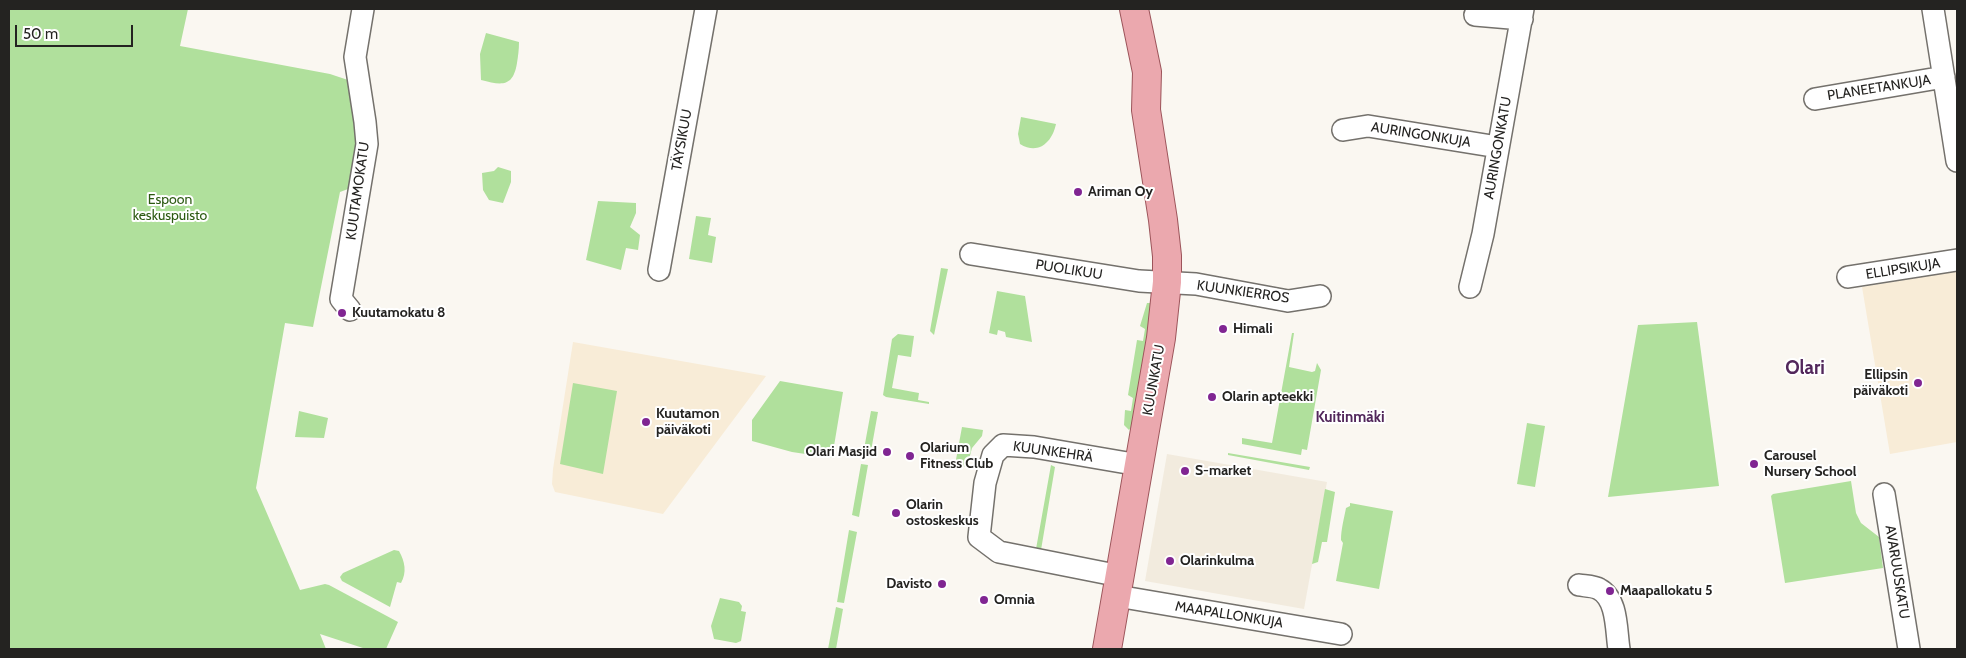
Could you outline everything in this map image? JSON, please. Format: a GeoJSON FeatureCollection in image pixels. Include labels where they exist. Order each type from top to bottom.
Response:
{"type":"FeatureCollection","features":[{"type":"Feature","properties":{"kind":"main road","name":"KUUNKATU"},"geometry":{"type":"LineString","coordinates":[[1117,9],[1120,30],[1131,73],[1146,110]]}},
{"type":"Feature","properties":{"kind":"main road","name":"KUUNKATU"},"geometry":{"type":"LineString","coordinates":[[1107,649],[1161,338],[1167,282],[1167,256],[1162,211],[1146,110],[1148,72],[1134,9]]}},
{"type":"Feature","properties":{"kind":"street","name":"KUUTAMOKATU"},"geometry":{"type":"LineString","coordinates":[[350,310],[341,298],[367,144],[355,57],[363,9]]}},
{"type":"Feature","properties":{"kind":"street","name":"TÄYSIKUU"},"geometry":{"type":"LineString","coordinates":[[659,270],[706,9]]}},
{"type":"Feature","properties":{"kind":"street"},"geometry":{"type":"LineString","coordinates":[[1932,9],[1957,161]]}},
{"type":"Feature","properties":{"kind":"street"},"geometry":{"type":"LineString","coordinates":[[1475,15],[1522,14]]}},
{"type":"Feature","properties":{"kind":"street","name":"AURINGONKATU"},"geometry":{"type":"LineString","coordinates":[[1470,287],[1483,234],[1522,14]]}},
{"type":"Feature","properties":{"kind":"street","name":"PLANEETANKUJA"},"geometry":{"type":"LineString","coordinates":[[1815,99],[1944,77]]}},
{"type":"Feature","properties":{"kind":"street","name":"AURINGONKUJA"},"geometry":{"type":"LineString","coordinates":[[1343,130],[1368,126],[1498,147]]}},
{"type":"Feature","properties":{"kind":"street","name":"PUOLIKUU"},"geometry":{"type":"LineString","coordinates":[[971,254],[1139,281],[1167,282]]}},
{"type":"Feature","properties":{"kind":"street","name":"ELLIPSIKUJA"},"geometry":{"type":"LineString","coordinates":[[1848,277],[1957,260]]}},
{"type":"Feature","properties":{"kind":"street","name":"KUUNKIERROS"},"geometry":{"type":"LineString","coordinates":[[1167,282],[1196,284],[1288,301],[1320,296]]}},
{"type":"Feature","properties":{"kind":"street","name":"KUUNKEHRÄ"},"geometry":{"type":"LineString","coordinates":[[1118,586],[999,552],[979,537],[985,483],[993,455],[1003,445],[1034,447],[1139,466]]}},
{"type":"Feature","properties":{"kind":"street","name":"AVARUUSKATU"},"geometry":{"type":"LineString","coordinates":[[1884,494],[1910,649]]}},
{"type":"Feature","properties":{"kind":"street"},"geometry":{"type":"LineString","coordinates":[[1579,585],[1599,589],[1610,600],[1619,649]]}},
{"type":"Feature","properties":{"kind":"street","name":"MAAPALLONKUJA"},"geometry":{"type":"LineString","coordinates":[[1118,586],[1341,634]]}},
{"type":"Feature","properties":{"kind":"shaded area","name":"Ellipsin päiväkoti"},"geometry":{"type":"Polygon","coordinates":[[[1957,271],[1957,442],[1890,454],[1862,287],[1957,271]]]}},
{"type":"Feature","properties":{"kind":"shaded area","name":"Kuutamon päiväkoti"},"geometry":{"type":"Polygon","coordinates":[[[573,342],[766,376],[663,514],[555,492],[552,484],[553,469],[573,342]]]}},
{"type":"Feature","properties":{"kind":"shaded area"},"geometry":{"type":"Polygon","coordinates":[[[1167,454],[1327,482],[1304,609],[1145,581],[1167,454]]]}},
{"type":"Feature","properties":{"kind":"green space","name":"Espoon keskuspuisto"},"geometry":{"type":"Polygon","coordinates":[[[9,9],[188,9],[180,46],[330,74],[348,80],[357,142],[348,189],[340,192],[313,327],[285,323],[256,488],[300,590],[325,584],[329,585],[398,622],[386,649],[366,649],[320,634],[326,649],[9,649],[9,9]]]}},
{"type":"Feature","properties":{"kind":"green space"},"geometry":{"type":"Polygon","coordinates":[[[486,33],[519,42],[515,71],[509,81],[505,83],[481,80],[480,54],[486,33]]]}},
{"type":"Feature","properties":{"kind":"green space"},"geometry":{"type":"Polygon","coordinates":[[[1021,117],[1056,124],[1048,142],[1038,148],[1020,144],[1018,134],[1021,117]]]}},
{"type":"Feature","properties":{"kind":"green space"},"geometry":{"type":"Polygon","coordinates":[[[498,167],[511,171],[511,182],[503,203],[489,200],[483,190],[482,173],[494,171],[498,167]]]}},
{"type":"Feature","properties":{"kind":"green space"},"geometry":{"type":"Polygon","coordinates":[[[598,201],[636,203],[636,213],[630,227],[640,235],[638,250],[626,248],[621,270],[586,260],[598,201]]]}},
{"type":"Feature","properties":{"kind":"green space"},"geometry":{"type":"Polygon","coordinates":[[[696,216],[711,218],[708,235],[716,237],[712,263],[689,259],[696,216]]]}},
{"type":"Feature","properties":{"kind":"green space"},"geometry":{"type":"Polygon","coordinates":[[[941,268],[948,269],[934,335],[930,331],[941,268]]]}},
{"type":"Feature","properties":{"kind":"green space"},"geometry":{"type":"Polygon","coordinates":[[[997,291],[1025,296],[1032,342],[1006,337],[1005,332],[998,330],[997,335],[989,333],[997,291]]]}},
{"type":"Feature","properties":{"kind":"green space"},"geometry":{"type":"Polygon","coordinates":[[[1147,303],[1150,303],[1153,307],[1133,425],[1129,430],[1124,425],[1125,410],[1131,411],[1133,398],[1128,395],[1137,340],[1143,341],[1145,329],[1140,326],[1147,303]]]}},
{"type":"Feature","properties":{"kind":"green space"},"geometry":{"type":"Polygon","coordinates":[[[1697,322],[1719,486],[1608,497],[1638,325],[1697,322]]]}},
{"type":"Feature","properties":{"kind":"green space"},"geometry":{"type":"Polygon","coordinates":[[[1292,333],[1294,333],[1289,367],[1312,372],[1315,371],[1317,363],[1321,370],[1307,450],[1302,449],[1301,455],[1242,444],[1242,438],[1272,443],[1292,333]]]}},
{"type":"Feature","properties":{"kind":"green space"},"geometry":{"type":"Polygon","coordinates":[[[898,334],[914,336],[911,357],[898,355],[892,388],[919,393],[918,400],[929,402],[929,404],[883,395],[892,339],[898,334]]]}},
{"type":"Feature","properties":{"kind":"green space"},"geometry":{"type":"Polygon","coordinates":[[[780,381],[843,392],[832,458],[792,452],[752,441],[752,420],[780,381]]]}},
{"type":"Feature","properties":{"kind":"green space"},"geometry":{"type":"Polygon","coordinates":[[[573,383],[617,391],[603,474],[560,464],[573,383]]]}},
{"type":"Feature","properties":{"kind":"green space"},"geometry":{"type":"Polygon","coordinates":[[[299,411],[328,418],[324,438],[295,437],[299,411]]]}},
{"type":"Feature","properties":{"kind":"green space"},"geometry":{"type":"Polygon","coordinates":[[[871,411],[878,412],[871,451],[864,449],[871,411]]]}},
{"type":"Feature","properties":{"kind":"green space"},"geometry":{"type":"Polygon","coordinates":[[[1527,423],[1545,426],[1535,487],[1517,484],[1527,423]]]}},
{"type":"Feature","properties":{"kind":"green space"},"geometry":{"type":"Polygon","coordinates":[[[962,427],[983,430],[982,436],[972,448],[967,467],[955,465],[962,427]]]}},
{"type":"Feature","properties":{"kind":"green space"},"geometry":{"type":"Polygon","coordinates":[[[1228,453],[1310,467],[1309,470],[1228,455],[1228,453]]]}},
{"type":"Feature","properties":{"kind":"green space"},"geometry":{"type":"Polygon","coordinates":[[[861,464],[868,465],[859,517],[852,515],[861,464]]]}},
{"type":"Feature","properties":{"kind":"green space"},"geometry":{"type":"Polygon","coordinates":[[[1051,465],[1055,467],[1041,550],[1036,549],[1051,465]]]}},
{"type":"Feature","properties":{"kind":"green space"},"geometry":{"type":"Polygon","coordinates":[[[1851,481],[1856,513],[1861,523],[1879,537],[1883,568],[1785,583],[1771,496],[1773,494],[1851,481]]]}},
{"type":"Feature","properties":{"kind":"green space"},"geometry":{"type":"Polygon","coordinates":[[[1325,489],[1335,492],[1327,542],[1322,542],[1318,562],[1312,564],[1325,489]]]}},
{"type":"Feature","properties":{"kind":"green space"},"geometry":{"type":"Polygon","coordinates":[[[1350,503],[1393,511],[1379,589],[1336,581],[1343,543],[1341,540],[1343,524],[1346,508],[1350,506],[1350,503]]]}},
{"type":"Feature","properties":{"kind":"green space"},"geometry":{"type":"Polygon","coordinates":[[[849,530],[857,532],[844,603],[837,602],[849,530]]]}},
{"type":"Feature","properties":{"kind":"green space"},"geometry":{"type":"Polygon","coordinates":[[[394,550],[399,551],[403,559],[405,571],[401,583],[397,582],[390,607],[342,581],[340,577],[343,573],[394,550]]]}},
{"type":"Feature","properties":{"kind":"green space"},"geometry":{"type":"Polygon","coordinates":[[[720,598],[739,602],[742,606],[741,611],[746,612],[741,641],[736,643],[714,639],[711,626],[720,598]]]}},
{"type":"Feature","properties":{"kind":"green space"},"geometry":{"type":"Polygon","coordinates":[[[836,607],[843,609],[836,649],[828,649],[836,607]]]}},
{"type":"Feature","properties":{"kind":"place","name":"Ariman Oy"},"geometry":{"type":"Point","coordinates":[1078,192]}},
{"type":"Feature","properties":{"kind":"place","name":"Kuutamokatu 8"},"geometry":{"type":"Point","coordinates":[342,313]}},
{"type":"Feature","properties":{"kind":"place","name":"Himali"},"geometry":{"type":"Point","coordinates":[1223,329]}},
{"type":"Feature","properties":{"kind":"place","name":"Ellipsin päiväkoti"},"geometry":{"type":"Point","coordinates":[1918,383]}},
{"type":"Feature","properties":{"kind":"place","name":"Olarin apteekki"},"geometry":{"type":"Point","coordinates":[1212,397]}},
{"type":"Feature","properties":{"kind":"place","name":"Kuutamon päiväkoti"},"geometry":{"type":"Point","coordinates":[646,422]}},
{"type":"Feature","properties":{"kind":"place","name":"Olari Masjid"},"geometry":{"type":"Point","coordinates":[887,452]}},
{"type":"Feature","properties":{"kind":"place","name":"Olarium Fitness Club"},"geometry":{"type":"Point","coordinates":[910,456]}},
{"type":"Feature","properties":{"kind":"place","name":"Carousel Nursery School"},"geometry":{"type":"Point","coordinates":[1754,464]}},
{"type":"Feature","properties":{"kind":"place","name":"S-market"},"geometry":{"type":"Point","coordinates":[1185,471]}},
{"type":"Feature","properties":{"kind":"place","name":"Olarin ostoskeskus"},"geometry":{"type":"Point","coordinates":[896,513]}},
{"type":"Feature","properties":{"kind":"place","name":"Olarinkulma"},"geometry":{"type":"Point","coordinates":[1170,561]}},
{"type":"Feature","properties":{"kind":"place","name":"Davisto"},"geometry":{"type":"Point","coordinates":[942,584]}},
{"type":"Feature","properties":{"kind":"place","name":"Maapallokatu 5"},"geometry":{"type":"Point","coordinates":[1610,591]}},
{"type":"Feature","properties":{"kind":"place","name":"Omnia"},"geometry":{"type":"Point","coordinates":[984,600]}},
{"type":"Feature","properties":{"kind":"district","name":"Olari"},"geometry":{"type":"Point","coordinates":[1805,368]}},
{"type":"Feature","properties":{"kind":"district","name":"Kuitinmäki"},"geometry":{"type":"Point","coordinates":[1350,418]}}]}
